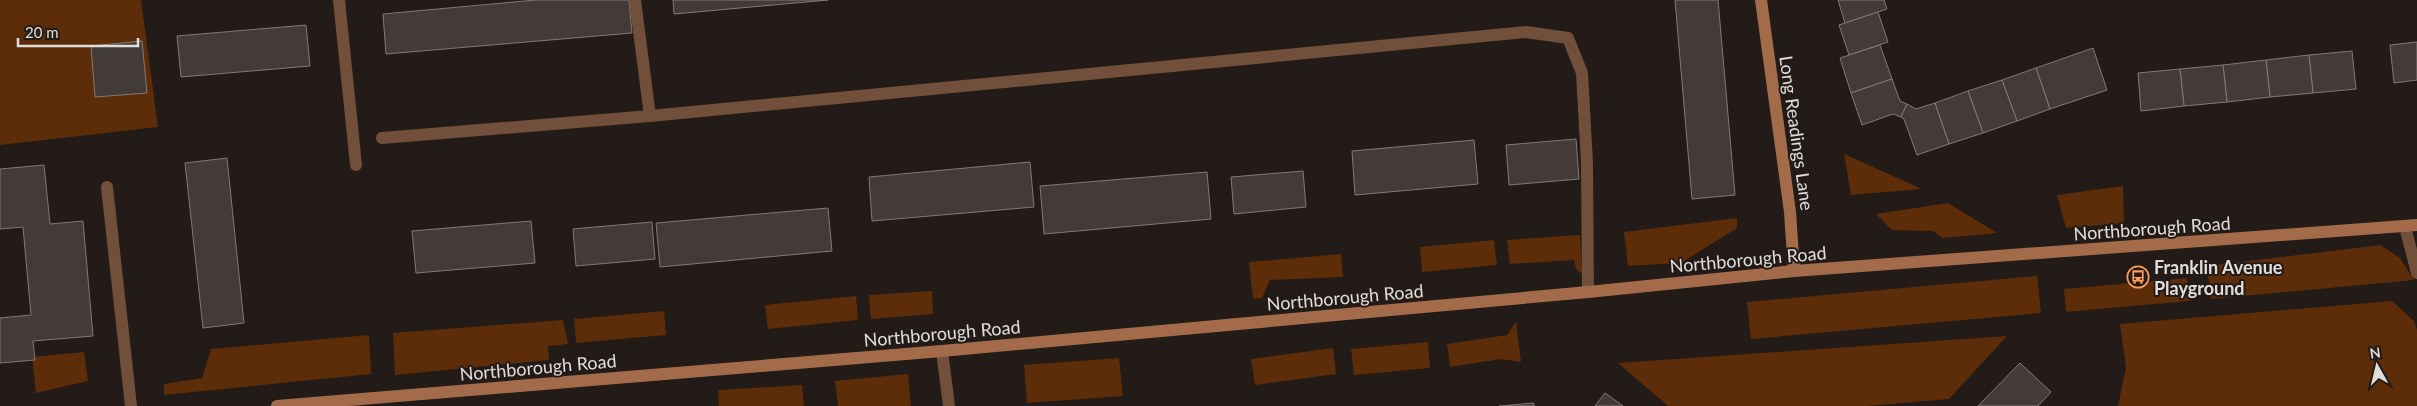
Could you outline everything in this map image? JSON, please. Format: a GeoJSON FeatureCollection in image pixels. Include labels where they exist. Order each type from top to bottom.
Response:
{"type":"FeatureCollection","features":[{"type":"Feature","properties":{"kind":"street"},"geometry":{"type":"LineString","coordinates":[[339,0],[356,165]]}},
{"type":"Feature","properties":{"kind":"street"},"geometry":{"type":"LineString","coordinates":[[635,0],[650,116]]}},
{"type":"Feature","properties":{"kind":"street","name":"Long Readings Lane"},"geometry":{"type":"LineString","coordinates":[[1761,0],[1790,212],[1794,271]]}},
{"type":"Feature","properties":{"kind":"street"},"geometry":{"type":"LineString","coordinates":[[382,138],[650,116],[1526,32],[1568,38],[1582,73],[1587,163],[1588,292]]}},
{"type":"Feature","properties":{"kind":"street"},"geometry":{"type":"LineString","coordinates":[[107,187],[132,406]]}},
{"type":"Feature","properties":{"kind":"street"},"geometry":{"type":"LineString","coordinates":[[2411,226],[2417,273]]}},
{"type":"Feature","properties":{"kind":"street","name":"Northborough Road"},"geometry":{"type":"LineString","coordinates":[[276,406],[942,351],[1588,292],[1794,271],[2411,226]]}},
{"type":"Feature","properties":{"kind":"street"},"geometry":{"type":"LineString","coordinates":[[942,351],[949,406]]}},
{"type":"Feature","properties":{"kind":"shaded area"},"geometry":{"type":"Polygon","coordinates":[[[0,0],[141,0],[158,127],[0,145],[0,0]]]}},
{"type":"Feature","properties":{"kind":"shaded area"},"geometry":{"type":"Polygon","coordinates":[[[1844,154],[1922,189],[1851,195],[1844,154]]]}},
{"type":"Feature","properties":{"kind":"shaded area"},"geometry":{"type":"Polygon","coordinates":[[[2123,186],[2124,223],[2066,228],[2057,195],[2123,186]]]}},
{"type":"Feature","properties":{"kind":"shaded area"},"geometry":{"type":"Polygon","coordinates":[[[1948,203],[1997,233],[1943,238],[1933,231],[1892,230],[1876,214],[1948,203]]]}},
{"type":"Feature","properties":{"kind":"shaded area"},"geometry":{"type":"Polygon","coordinates":[[[1737,218],[1737,228],[1681,263],[1628,266],[1624,232],[1737,218]]]}},
{"type":"Feature","properties":{"kind":"shaded area"},"geometry":{"type":"Polygon","coordinates":[[[1580,235],[1582,274],[1576,269],[1574,260],[1510,264],[1507,240],[1580,235]]]}},
{"type":"Feature","properties":{"kind":"shaded area"},"geometry":{"type":"Polygon","coordinates":[[[1494,240],[1497,265],[1422,272],[1420,247],[1494,240]]]}},
{"type":"Feature","properties":{"kind":"shaded area"},"geometry":{"type":"Polygon","coordinates":[[[2381,245],[2400,258],[2414,280],[2211,299],[2207,266],[2381,245]]]}},
{"type":"Feature","properties":{"kind":"shaded area"},"geometry":{"type":"Polygon","coordinates":[[[1341,254],[1343,277],[1270,280],[1262,298],[1253,299],[1249,262],[1341,254]]]}},
{"type":"Feature","properties":{"kind":"shaded area"},"geometry":{"type":"Polygon","coordinates":[[[2037,276],[2041,313],[1751,339],[1747,302],[2037,276]]]}},
{"type":"Feature","properties":{"kind":"shaded area"},"geometry":{"type":"Polygon","coordinates":[[[2187,278],[2189,301],[2066,312],[2064,289],[2187,278]]]}},
{"type":"Feature","properties":{"kind":"shaded area"},"geometry":{"type":"Polygon","coordinates":[[[932,291],[933,314],[871,319],[869,295],[932,291]]]}},
{"type":"Feature","properties":{"kind":"shaded area"},"geometry":{"type":"Polygon","coordinates":[[[856,296],[858,320],[768,329],[765,305],[856,296]]]}},
{"type":"Feature","properties":{"kind":"shaded area"},"geometry":{"type":"Polygon","coordinates":[[[2392,301],[2414,321],[2417,330],[2417,406],[2118,406],[2126,367],[2120,324],[2392,301]]]}},
{"type":"Feature","properties":{"kind":"shaded area"},"geometry":{"type":"Polygon","coordinates":[[[664,311],[666,335],[576,343],[574,319],[664,311]]]}},
{"type":"Feature","properties":{"kind":"shaded area"},"geometry":{"type":"Polygon","coordinates":[[[563,320],[568,344],[548,346],[549,360],[395,375],[393,333],[563,320]]]}},
{"type":"Feature","properties":{"kind":"shaded area"},"geometry":{"type":"Polygon","coordinates":[[[1516,322],[1521,362],[1501,359],[1450,367],[1447,344],[1507,335],[1516,322]]]}},
{"type":"Feature","properties":{"kind":"shaded area"},"geometry":{"type":"Polygon","coordinates":[[[369,335],[371,374],[164,395],[164,384],[202,378],[211,349],[369,335]]]}},
{"type":"Feature","properties":{"kind":"shaded area"},"geometry":{"type":"Polygon","coordinates":[[[2007,336],[1949,399],[1867,406],[1668,406],[1618,363],[2007,336]]]}},
{"type":"Feature","properties":{"kind":"shaded area"},"geometry":{"type":"Polygon","coordinates":[[[1428,342],[1430,368],[1354,375],[1351,349],[1428,342]]]}},
{"type":"Feature","properties":{"kind":"shaded area"},"geometry":{"type":"Polygon","coordinates":[[[1333,348],[1336,374],[1255,385],[1251,359],[1333,348]]]}},
{"type":"Feature","properties":{"kind":"shaded area"},"geometry":{"type":"Polygon","coordinates":[[[84,352],[88,381],[36,393],[32,357],[84,352]]]}},
{"type":"Feature","properties":{"kind":"shaded area"},"geometry":{"type":"Polygon","coordinates":[[[1119,358],[1123,396],[1027,403],[1024,365],[1119,358]]]}},
{"type":"Feature","properties":{"kind":"shaded area"},"geometry":{"type":"Polygon","coordinates":[[[908,374],[911,406],[838,406],[835,381],[908,374]]]}},
{"type":"Feature","properties":{"kind":"shaded area"},"geometry":{"type":"Polygon","coordinates":[[[802,385],[804,406],[719,406],[718,390],[802,385]]]}},
{"type":"Feature","properties":{"kind":"building"},"geometry":{"type":"Polygon","coordinates":[[[536,0],[629,0],[632,33],[386,54],[383,14],[536,0]]]}},
{"type":"Feature","properties":{"kind":"building"},"geometry":{"type":"Polygon","coordinates":[[[673,0],[828,0],[674,14],[673,0]]]}},
{"type":"Feature","properties":{"kind":"building"},"geometry":{"type":"Polygon","coordinates":[[[1675,0],[1718,0],[1735,195],[1692,199],[1675,0]]]}},
{"type":"Feature","properties":{"kind":"building"},"geometry":{"type":"Polygon","coordinates":[[[1838,0],[1884,0],[1887,9],[1845,23],[1838,0]]]}},
{"type":"Feature","properties":{"kind":"building"},"geometry":{"type":"Polygon","coordinates":[[[1878,12],[1888,42],[1849,55],[1839,25],[1878,12]]]}},
{"type":"Feature","properties":{"kind":"building"},"geometry":{"type":"Polygon","coordinates":[[[306,25],[310,66],[181,77],[177,36],[306,25]]]}},
{"type":"Feature","properties":{"kind":"building"},"geometry":{"type":"Polygon","coordinates":[[[142,41],[147,93],[95,97],[91,46],[142,41]]]}},
{"type":"Feature","properties":{"kind":"building"},"geometry":{"type":"Polygon","coordinates":[[[2417,42],[2417,80],[2394,83],[2390,45],[2417,42]]]}},
{"type":"Feature","properties":{"kind":"building"},"geometry":{"type":"Polygon","coordinates":[[[1880,45],[1892,79],[1851,93],[1840,58],[1880,45]]]}},
{"type":"Feature","properties":{"kind":"building"},"geometry":{"type":"Polygon","coordinates":[[[2093,48],[2107,90],[2050,109],[2036,68],[2093,48]]]}},
{"type":"Feature","properties":{"kind":"building"},"geometry":{"type":"Polygon","coordinates":[[[2352,51],[2356,89],[2313,93],[2309,55],[2352,51]]]}},
{"type":"Feature","properties":{"kind":"building"},"geometry":{"type":"Polygon","coordinates":[[[2309,55],[2313,93],[2270,97],[2266,60],[2309,55]]]}},
{"type":"Feature","properties":{"kind":"building"},"geometry":{"type":"Polygon","coordinates":[[[2266,60],[2270,97],[2227,102],[2223,65],[2266,60]]]}},
{"type":"Feature","properties":{"kind":"building"},"geometry":{"type":"Polygon","coordinates":[[[2223,65],[2227,102],[2184,106],[2180,69],[2223,65]]]}},
{"type":"Feature","properties":{"kind":"building"},"geometry":{"type":"Polygon","coordinates":[[[2036,68],[2050,109],[2017,121],[2002,80],[2036,68]]]}},
{"type":"Feature","properties":{"kind":"building"},"geometry":{"type":"Polygon","coordinates":[[[2180,69],[2184,106],[2141,111],[2138,73],[2180,69]]]}},
{"type":"Feature","properties":{"kind":"building"},"geometry":{"type":"Polygon","coordinates":[[[1892,79],[1900,101],[1907,104],[1901,117],[1893,114],[1862,125],[1851,93],[1892,79]]]}},
{"type":"Feature","properties":{"kind":"building"},"geometry":{"type":"Polygon","coordinates":[[[2002,80],[2017,121],[1983,133],[1968,91],[2002,80]]]}},
{"type":"Feature","properties":{"kind":"building"},"geometry":{"type":"Polygon","coordinates":[[[1968,91],[1983,133],[1949,144],[1935,103],[1968,91]]]}},
{"type":"Feature","properties":{"kind":"building"},"geometry":{"type":"Polygon","coordinates":[[[1935,103],[1949,144],[1917,155],[1904,119],[1901,117],[1907,104],[1916,109],[1935,103]]]}},
{"type":"Feature","properties":{"kind":"building"},"geometry":{"type":"Polygon","coordinates":[[[1576,139],[1579,179],[1509,185],[1506,145],[1576,139]]]}},
{"type":"Feature","properties":{"kind":"building"},"geometry":{"type":"Polygon","coordinates":[[[1474,140],[1478,184],[1355,195],[1352,151],[1474,140]]]}},
{"type":"Feature","properties":{"kind":"building"},"geometry":{"type":"Polygon","coordinates":[[[227,158],[244,323],[203,328],[185,163],[227,158]]]}},
{"type":"Feature","properties":{"kind":"building"},"geometry":{"type":"Polygon","coordinates":[[[1030,162],[1034,207],[872,221],[869,177],[1030,162]]]}},
{"type":"Feature","properties":{"kind":"building"},"geometry":{"type":"Polygon","coordinates":[[[44,165],[50,224],[83,221],[93,336],[33,341],[35,360],[0,363],[0,318],[31,315],[23,227],[0,229],[0,169],[44,165]]]}},
{"type":"Feature","properties":{"kind":"building"},"geometry":{"type":"Polygon","coordinates":[[[1303,171],[1306,207],[1234,214],[1231,177],[1303,171]]]}},
{"type":"Feature","properties":{"kind":"building"},"geometry":{"type":"Polygon","coordinates":[[[1207,172],[1211,219],[1044,234],[1040,186],[1207,172]]]}},
{"type":"Feature","properties":{"kind":"building"},"geometry":{"type":"Polygon","coordinates":[[[828,208],[832,251],[660,267],[656,223],[828,208]]]}},
{"type":"Feature","properties":{"kind":"building"},"geometry":{"type":"Polygon","coordinates":[[[531,221],[535,263],[416,273],[412,231],[531,221]]]}},
{"type":"Feature","properties":{"kind":"building"},"geometry":{"type":"Polygon","coordinates":[[[652,222],[655,259],[576,266],[573,229],[652,222]]]}},
{"type":"Feature","properties":{"kind":"building"},"geometry":{"type":"Polygon","coordinates":[[[2020,363],[2051,392],[2038,406],[1978,406],[2020,363]]]}},
{"type":"Feature","properties":{"kind":"building"},"geometry":{"type":"Polygon","coordinates":[[[1605,393],[1623,406],[1595,406],[1605,393]]]}},
{"type":"Feature","properties":{"kind":"building"},"geometry":{"type":"Polygon","coordinates":[[[1534,403],[1534,406],[1499,406],[1534,403]]]}},
{"type":"Feature","properties":{"kind":"place","name":"Franklin Avenue Playground"},"geometry":{"type":"Point","coordinates":[2138,277]}}]}
